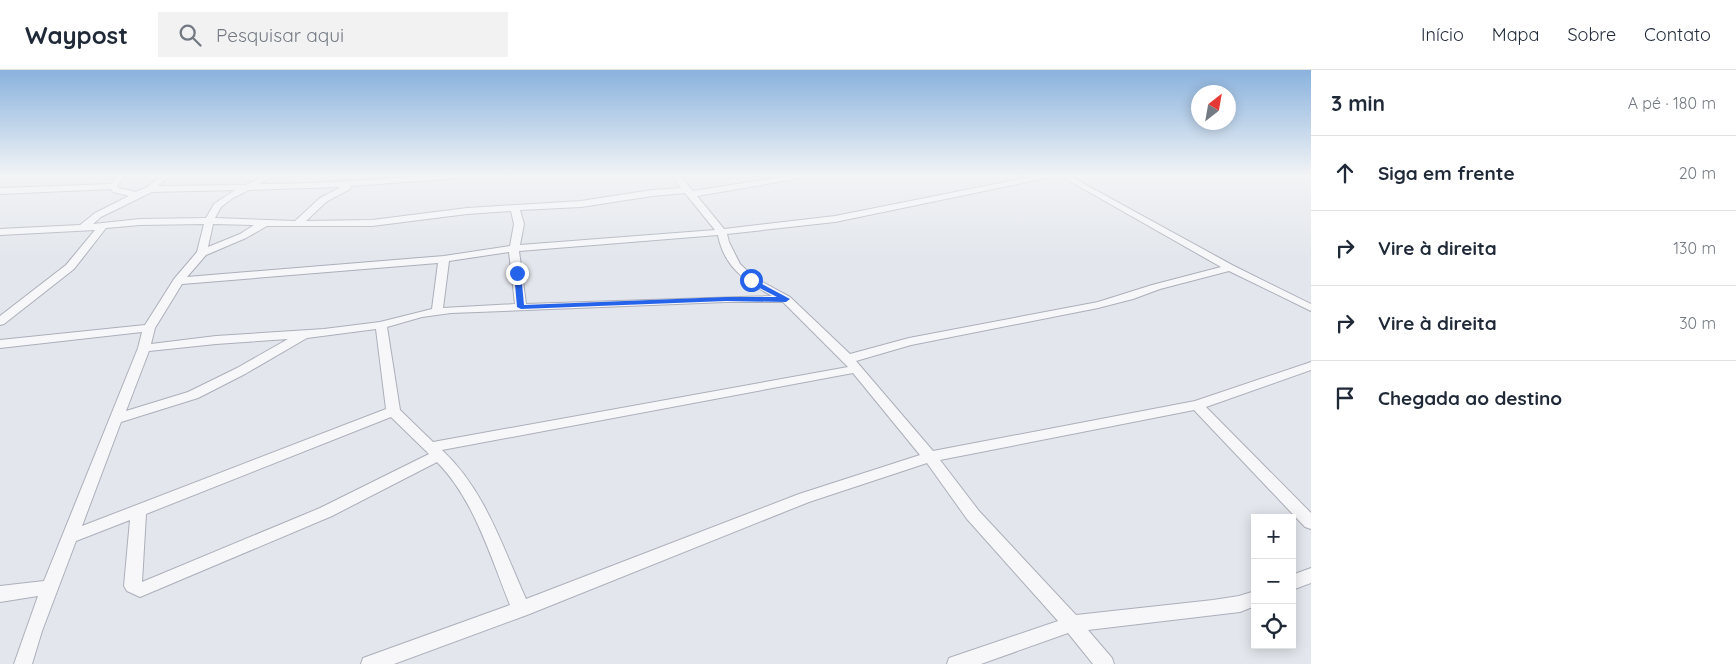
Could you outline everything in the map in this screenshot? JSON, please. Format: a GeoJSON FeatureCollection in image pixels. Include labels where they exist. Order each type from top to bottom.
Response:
{"type":"FeatureCollection","features":[{"type":"Feature","properties":{"kind":"street"},"geometry":{"type":"LineString","coordinates":[[83,228],[98,215],[121,203]]}},
{"type":"Feature","properties":{"kind":"street"},"geometry":{"type":"LineString","coordinates":[[202,253],[209,221],[220,203]]}},
{"type":"Feature","properties":{"kind":"street"},"geometry":{"type":"LineString","coordinates":[[297,224],[321,203]]}},
{"type":"Feature","properties":{"kind":"street"},"geometry":{"type":"LineString","coordinates":[[0,232],[83,228],[140,222],[372,223],[467,211],[589,203]]}},
{"type":"Feature","properties":{"kind":"street"},"geometry":{"type":"LineString","coordinates":[[699,203],[722,232],[724,242],[736,266],[751,280],[786,299],[852,364],[930,457],[973,515],[1106,664]]}},
{"type":"Feature","properties":{"kind":"street"},"geometry":{"type":"LineString","coordinates":[[178,281],[444,259],[514,248],[722,232],[835,219],[914,203]]}},
{"type":"Feature","properties":{"kind":"street"},"geometry":{"type":"LineString","coordinates":[[1114,203],[1230,268],[1311,308]]}},
{"type":"Feature","properties":{"kind":"street"},"geometry":{"type":"LineString","coordinates":[[515,209],[519,224],[514,248],[521,307]]}},
{"type":"Feature","properties":{"kind":"street"},"geometry":{"type":"LineString","coordinates":[[23,664],[33,631],[144,348],[149,328],[178,281],[202,253],[243,236],[265,223]]}},
{"type":"Feature","properties":{"kind":"street"},"geometry":{"type":"LineString","coordinates":[[0,322],[70,267],[102,226]]}},
{"type":"Feature","properties":{"kind":"street"},"geometry":{"type":"LineString","coordinates":[[437,312],[444,259]]}},
{"type":"Feature","properties":{"kind":"street"},"geometry":{"type":"LineString","coordinates":[[139,509],[133,576],[134,586],[140,590],[326,512],[435,451],[852,364],[909,342],[1098,305],[1129,297],[1156,287],[1230,268]]}},
{"type":"Feature","properties":{"kind":"street"},"geometry":{"type":"LineString","coordinates":[[144,348],[216,340],[304,335],[381,325],[437,312],[726,299],[786,299]]}},
{"type":"Feature","properties":{"kind":"street"},"geometry":{"type":"LineString","coordinates":[[381,325],[393,410],[455,471],[475,502],[521,609]]}},
{"type":"Feature","properties":{"kind":"street"},"geometry":{"type":"LineString","coordinates":[[0,344],[149,328]]}},
{"type":"Feature","properties":{"kind":"street"},"geometry":{"type":"LineString","coordinates":[[116,419],[193,395],[241,371],[304,335]]}},
{"type":"Feature","properties":{"kind":"street"},"geometry":{"type":"LineString","coordinates":[[370,664],[521,609],[804,498],[930,457],[1197,405],[1311,366]]}},
{"type":"Feature","properties":{"kind":"street"},"geometry":{"type":"LineString","coordinates":[[1197,405],[1311,523]]}},
{"type":"Feature","properties":{"kind":"street"},"geometry":{"type":"LineString","coordinates":[[69,537],[322,440],[393,410]]}},
{"type":"Feature","properties":{"kind":"street"},"geometry":{"type":"LineString","coordinates":[[1296,581],[1311,575]]}},
{"type":"Feature","properties":{"kind":"street"},"geometry":{"type":"LineString","coordinates":[[0,594],[51,587]]}},
{"type":"Feature","properties":{"kind":"street"},"geometry":{"type":"LineString","coordinates":[[956,664],[1072,624],[1214,608],[1240,604],[1251,600]]}},
{"type":"Feature","properties":{"kind":"route"},"geometry":{"type":"LineString","coordinates":[[517,273],[521,307],[726,299],[786,299],[751,280]]}}]}
